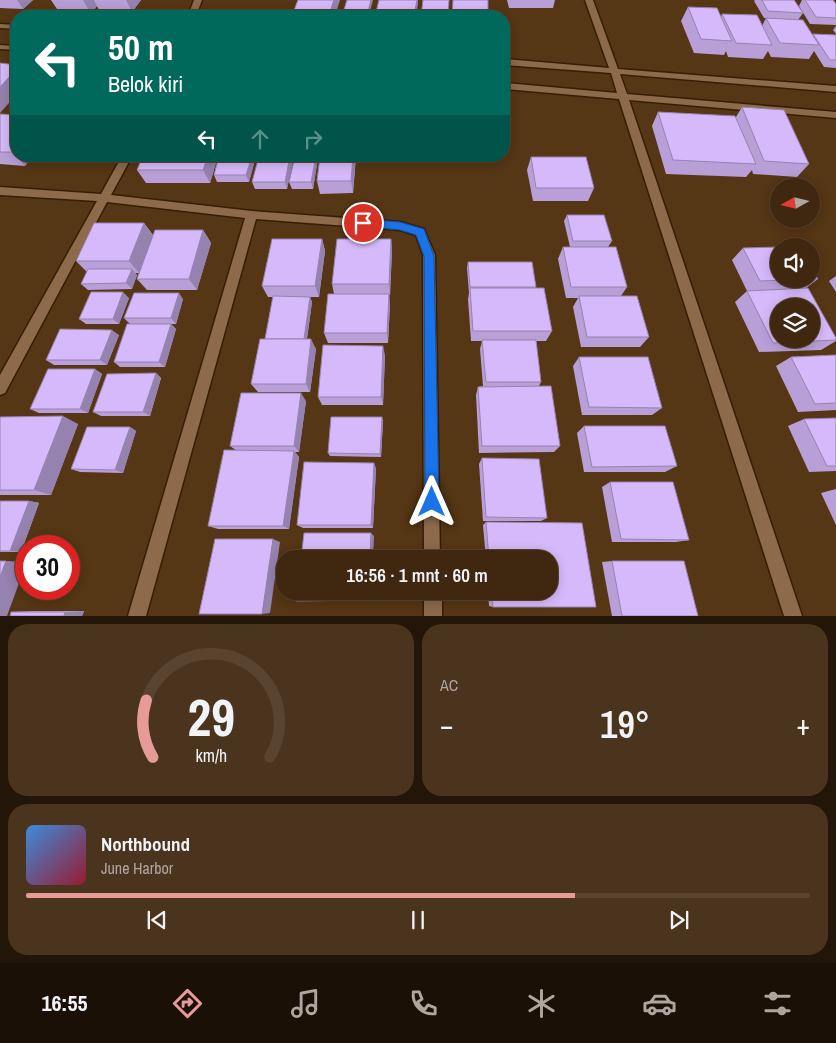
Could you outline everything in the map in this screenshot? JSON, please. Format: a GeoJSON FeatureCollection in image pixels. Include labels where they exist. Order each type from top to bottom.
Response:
{"type":"FeatureCollection","features":[{"type":"Feature","properties":{"kind":"street"},"geometry":{"type":"LineString","coordinates":[[589,0],[623,96],[793,616]]}},
{"type":"Feature","properties":{"kind":"street"},"geometry":{"type":"LineString","coordinates":[[510,62],[836,89]]}},
{"type":"Feature","properties":{"kind":"street"},"geometry":{"type":"LineString","coordinates":[[510,87],[836,115]]}},
{"type":"Feature","properties":{"kind":"street"},"geometry":{"type":"LineString","coordinates":[[0,388],[124,162]]}},
{"type":"Feature","properties":{"kind":"street"},"geometry":{"type":"LineString","coordinates":[[0,191],[105,198],[252,215],[400,226],[420,232],[429,256],[432,550]]}},
{"type":"Feature","properties":{"kind":"street"},"geometry":{"type":"LineString","coordinates":[[137,616],[252,215]]}},
{"type":"Feature","properties":{"kind":"street"},"geometry":{"type":"LineString","coordinates":[[433,600],[433,616]]}},
{"type":"Feature","properties":{"kind":"building"},"geometry":{"type":"Polygon","coordinates":[[[298,0],[334,0],[331,10],[294,10],[298,0]]]}},
{"type":"Feature","properties":{"kind":"building"},"geometry":{"type":"Polygon","coordinates":[[[347,0],[371,0],[368,10],[344,10],[347,0]]]}},
{"type":"Feature","properties":{"kind":"building"},"geometry":{"type":"Polygon","coordinates":[[[379,0],[417,0],[415,10],[376,10],[379,0]]]}},
{"type":"Feature","properties":{"kind":"building"},"geometry":{"type":"Polygon","coordinates":[[[423,0],[449,0],[448,10],[422,10],[423,0]]]}},
{"type":"Feature","properties":{"kind":"building"},"geometry":{"type":"Polygon","coordinates":[[[453,0],[488,0],[488,10],[452,10],[453,0]]]}},
{"type":"Feature","properties":{"kind":"building"},"geometry":{"type":"Polygon","coordinates":[[[762,0],[794,0],[803,13],[768,11],[762,0]]]}},
{"type":"Feature","properties":{"kind":"building"},"geometry":{"type":"Polygon","coordinates":[[[805,0],[833,0],[836,4],[836,18],[816,17],[805,0]]]}},
{"type":"Feature","properties":{"kind":"building"},"geometry":{"type":"Polygon","coordinates":[[[688,7],[717,8],[732,41],[701,39],[688,7]]]}},
{"type":"Feature","properties":{"kind":"building"},"geometry":{"type":"Polygon","coordinates":[[[722,14],[757,15],[772,45],[736,43],[722,14]]]}},
{"type":"Feature","properties":{"kind":"building"},"geometry":{"type":"Polygon","coordinates":[[[766,18],[803,20],[819,45],[780,43],[766,18]]]}},
{"type":"Feature","properties":{"kind":"building"},"geometry":{"type":"Polygon","coordinates":[[[813,34],[836,35],[836,60],[830,60],[813,34]]]}},
{"type":"Feature","properties":{"kind":"building"},"geometry":{"type":"Polygon","coordinates":[[[0,63],[10,64],[10,76],[0,87],[0,63]]]}},
{"type":"Feature","properties":{"kind":"building"},"geometry":{"type":"Polygon","coordinates":[[[742,107],[784,110],[809,164],[764,161],[742,107]]]}},
{"type":"Feature","properties":{"kind":"building"},"geometry":{"type":"Polygon","coordinates":[[[658,112],[735,116],[756,164],[673,160],[658,112]]]}},
{"type":"Feature","properties":{"kind":"building"},"geometry":{"type":"Polygon","coordinates":[[[0,114],[10,115],[10,152],[0,152],[0,114]]]}},
{"type":"Feature","properties":{"kind":"building"},"geometry":{"type":"Polygon","coordinates":[[[531,157],[586,157],[594,188],[536,188],[531,157]]]}},
{"type":"Feature","properties":{"kind":"building"},"geometry":{"type":"Polygon","coordinates":[[[140,162],[206,162],[203,170],[137,170],[140,162]]]}},
{"type":"Feature","properties":{"kind":"building"},"geometry":{"type":"Polygon","coordinates":[[[217,162],[250,162],[246,175],[214,175],[217,162]]]}},
{"type":"Feature","properties":{"kind":"building"},"geometry":{"type":"Polygon","coordinates":[[[257,162],[289,162],[285,182],[252,182],[257,162]]]}},
{"type":"Feature","properties":{"kind":"building"},"geometry":{"type":"Polygon","coordinates":[[[294,162],[315,162],[311,182],[289,182],[294,162]]]}},
{"type":"Feature","properties":{"kind":"building"},"geometry":{"type":"Polygon","coordinates":[[[319,162],[353,162],[351,181],[317,181],[319,162]]]}},
{"type":"Feature","properties":{"kind":"building"},"geometry":{"type":"Polygon","coordinates":[[[567,215],[604,215],[612,241],[573,241],[567,215]]]}},
{"type":"Feature","properties":{"kind":"building"},"geometry":{"type":"Polygon","coordinates":[[[94,223],[144,223],[129,261],[76,261],[94,223]]]}},
{"type":"Feature","properties":{"kind":"building"},"geometry":{"type":"Polygon","coordinates":[[[155,230],[203,230],[189,279],[137,279],[155,230]]]}},
{"type":"Feature","properties":{"kind":"building"},"geometry":{"type":"Polygon","coordinates":[[[272,239],[322,239],[315,286],[262,286],[272,239]]]}},
{"type":"Feature","properties":{"kind":"building"},"geometry":{"type":"Polygon","coordinates":[[[337,239],[391,239],[389,284],[332,284],[337,239]]]}},
{"type":"Feature","properties":{"kind":"building"},"geometry":{"type":"Polygon","coordinates":[[[563,247],[616,247],[627,287],[571,287],[563,247]]]}},
{"type":"Feature","properties":{"kind":"building"},"geometry":{"type":"Polygon","coordinates":[[[770,247],[770,281],[760,281],[743,248],[770,247]]]}},
{"type":"Feature","properties":{"kind":"building"},"geometry":{"type":"Polygon","coordinates":[[[468,262],[532,262],[536,287],[470,287],[468,262]]]}},
{"type":"Feature","properties":{"kind":"building"},"geometry":{"type":"Polygon","coordinates":[[[88,269],[132,269],[126,283],[81,284],[88,269]]]}},
{"type":"Feature","properties":{"kind":"building"},"geometry":{"type":"Polygon","coordinates":[[[470,288],[544,288],[552,331],[473,331],[470,288]]]}},
{"type":"Feature","properties":{"kind":"building"},"geometry":{"type":"Polygon","coordinates":[[[808,288],[814,298],[770,298],[770,337],[747,291],[808,288]]]}},
{"type":"Feature","properties":{"kind":"building"},"geometry":{"type":"Polygon","coordinates":[[[91,292],[123,292],[113,319],[79,319],[91,292]]]}},
{"type":"Feature","properties":{"kind":"building"},"geometry":{"type":"Polygon","coordinates":[[[134,293],[179,293],[171,318],[124,318],[134,293]]]}},
{"type":"Feature","properties":{"kind":"building"},"geometry":{"type":"Polygon","coordinates":[[[328,294],[389,294],[387,333],[324,333],[328,294]]]}},
{"type":"Feature","properties":{"kind":"building"},"geometry":{"type":"Polygon","coordinates":[[[273,296],[310,297],[304,339],[265,339],[273,296]]]}},
{"type":"Feature","properties":{"kind":"building"},"geometry":{"type":"Polygon","coordinates":[[[579,296],[637,296],[649,337],[587,337],[579,296]]]}},
{"type":"Feature","properties":{"kind":"building"},"geometry":{"type":"Polygon","coordinates":[[[820,309],[836,338],[836,340],[820,341],[820,309]]]}},
{"type":"Feature","properties":{"kind":"building"},"geometry":{"type":"Polygon","coordinates":[[[127,324],[171,324],[159,362],[114,362],[127,324]]]}},
{"type":"Feature","properties":{"kind":"building"},"geometry":{"type":"Polygon","coordinates":[[[60,329],[112,330],[100,360],[46,360],[60,329]]]}},
{"type":"Feature","properties":{"kind":"building"},"geometry":{"type":"Polygon","coordinates":[[[260,339],[311,339],[306,384],[251,384],[260,339]]]}},
{"type":"Feature","properties":{"kind":"building"},"geometry":{"type":"Polygon","coordinates":[[[482,340],[536,340],[541,382],[486,382],[482,340]]]}},
{"type":"Feature","properties":{"kind":"building"},"geometry":{"type":"Polygon","coordinates":[[[323,345],[383,346],[381,397],[318,397],[323,345]]]}},
{"type":"Feature","properties":{"kind":"building"},"geometry":{"type":"Polygon","coordinates":[[[836,355],[836,403],[815,404],[791,357],[836,355]]]}},
{"type":"Feature","properties":{"kind":"building"},"geometry":{"type":"Polygon","coordinates":[[[579,357],[648,357],[662,408],[589,407],[579,357]]]}},
{"type":"Feature","properties":{"kind":"building"},"geometry":{"type":"Polygon","coordinates":[[[48,369],[95,369],[80,409],[30,409],[48,369]]]}},
{"type":"Feature","properties":{"kind":"building"},"geometry":{"type":"Polygon","coordinates":[[[156,373],[143,412],[93,412],[107,374],[156,373]]]}},
{"type":"Feature","properties":{"kind":"building"},"geometry":{"type":"Polygon","coordinates":[[[551,386],[560,446],[482,446],[478,387],[551,386]]]}},
{"type":"Feature","properties":{"kind":"building"},"geometry":{"type":"Polygon","coordinates":[[[241,393],[301,393],[294,446],[230,446],[241,393]]]}},
{"type":"Feature","properties":{"kind":"building"},"geometry":{"type":"Polygon","coordinates":[[[63,416],[34,490],[0,490],[0,417],[63,416]]]}},
{"type":"Feature","properties":{"kind":"building"},"geometry":{"type":"Polygon","coordinates":[[[331,417],[382,417],[380,454],[328,453],[331,417]]]}},
{"type":"Feature","properties":{"kind":"building"},"geometry":{"type":"Polygon","coordinates":[[[836,418],[836,466],[827,466],[804,419],[836,418]]]}},
{"type":"Feature","properties":{"kind":"building"},"geometry":{"type":"Polygon","coordinates":[[[584,426],[665,426],[677,466],[592,467],[584,426]]]}},
{"type":"Feature","properties":{"kind":"building"},"geometry":{"type":"Polygon","coordinates":[[[87,427],[130,427],[115,470],[71,469],[87,427]]]}},
{"type":"Feature","properties":{"kind":"building"},"geometry":{"type":"Polygon","coordinates":[[[224,450],[294,451],[283,526],[208,526],[224,450]]]}},
{"type":"Feature","properties":{"kind":"building"},"geometry":{"type":"Polygon","coordinates":[[[482,458],[539,459],[547,518],[486,517],[482,458]]]}},
{"type":"Feature","properties":{"kind":"building"},"geometry":{"type":"Polygon","coordinates":[[[304,462],[374,463],[371,525],[297,525],[304,462]]]}},
{"type":"Feature","properties":{"kind":"building"},"geometry":{"type":"Polygon","coordinates":[[[610,482],[673,482],[689,540],[621,539],[610,482]]]}},
{"type":"Feature","properties":{"kind":"building"},"geometry":{"type":"Polygon","coordinates":[[[0,501],[29,501],[10,551],[0,551],[0,501]]]}},
{"type":"Feature","properties":{"kind":"building"},"geometry":{"type":"Polygon","coordinates":[[[486,522],[582,523],[596,607],[493,607],[492,600],[558,600],[558,550],[488,550],[486,522]]]}},
{"type":"Feature","properties":{"kind":"building"},"geometry":{"type":"Polygon","coordinates":[[[304,533],[371,533],[370,550],[302,550],[304,533]]]}},
{"type":"Feature","properties":{"kind":"building"},"geometry":{"type":"Polygon","coordinates":[[[215,539],[273,539],[262,614],[199,614],[215,539]]]}},
{"type":"Feature","properties":{"kind":"building"},"geometry":{"type":"Polygon","coordinates":[[[0,561],[6,561],[0,577],[0,561]]]}},
{"type":"Feature","properties":{"kind":"building"},"geometry":{"type":"Polygon","coordinates":[[[612,561],[684,561],[698,616],[622,616],[612,561]]]}},
{"type":"Feature","properties":{"kind":"building"},"geometry":{"type":"Polygon","coordinates":[[[296,600],[368,600],[296,601],[296,600]]]}},
{"type":"Feature","properties":{"kind":"building"},"geometry":{"type":"Polygon","coordinates":[[[11,612],[65,612],[64,616],[10,616],[11,612]]]}},
{"type":"Feature","properties":{"kind":"route"},"geometry":{"type":"LineString","coordinates":[[363,223],[400,226],[420,232],[425,241],[429,256],[432,502]]}}]}
